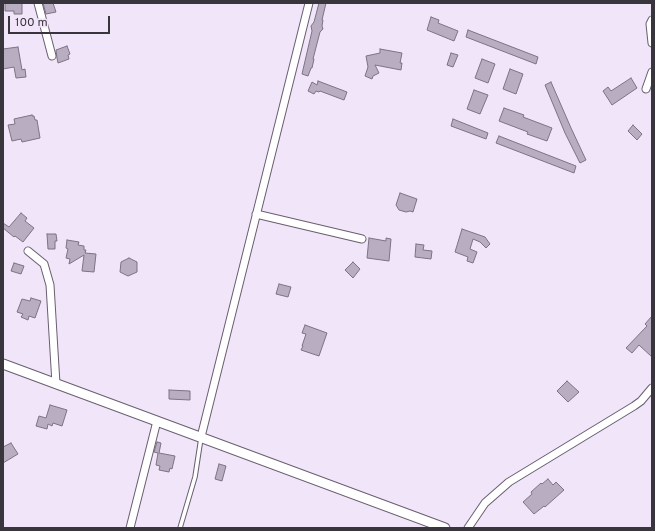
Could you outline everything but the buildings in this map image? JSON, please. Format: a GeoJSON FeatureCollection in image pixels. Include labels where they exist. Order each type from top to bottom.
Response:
{"type":"FeatureCollection","features":[{"type":"Feature","properties":{"kind":"street"},"geometry":{"type":"LineString","coordinates":[[38,3],[52,56]]}},
{"type":"Feature","properties":{"kind":"street"},"geometry":{"type":"LineString","coordinates":[[201,437],[309,3]]}},
{"type":"Feature","properties":{"kind":"street"},"geometry":{"type":"LineString","coordinates":[[652,20],[650,24],[652,43]]}},
{"type":"Feature","properties":{"kind":"street"},"geometry":{"type":"LineString","coordinates":[[646,89],[652,72]]}},
{"type":"Feature","properties":{"kind":"street"},"geometry":{"type":"LineString","coordinates":[[256,214],[362,239]]}},
{"type":"Feature","properties":{"kind":"street"},"geometry":{"type":"LineString","coordinates":[[28,250],[44,264],[50,285],[56,384]]}},
{"type":"Feature","properties":{"kind":"street"},"geometry":{"type":"LineString","coordinates":[[3,364],[444,528]]}},
{"type":"Feature","properties":{"kind":"street"},"geometry":{"type":"LineString","coordinates":[[468,528],[485,503],[509,482],[634,406],[641,401],[652,388]]}},
{"type":"Feature","properties":{"kind":"street"},"geometry":{"type":"LineString","coordinates":[[130,528],[157,421]]}},
{"type":"Feature","properties":{"kind":"lane"},"geometry":{"type":"LineString","coordinates":[[180,528],[195,477],[201,437]]}}]}
